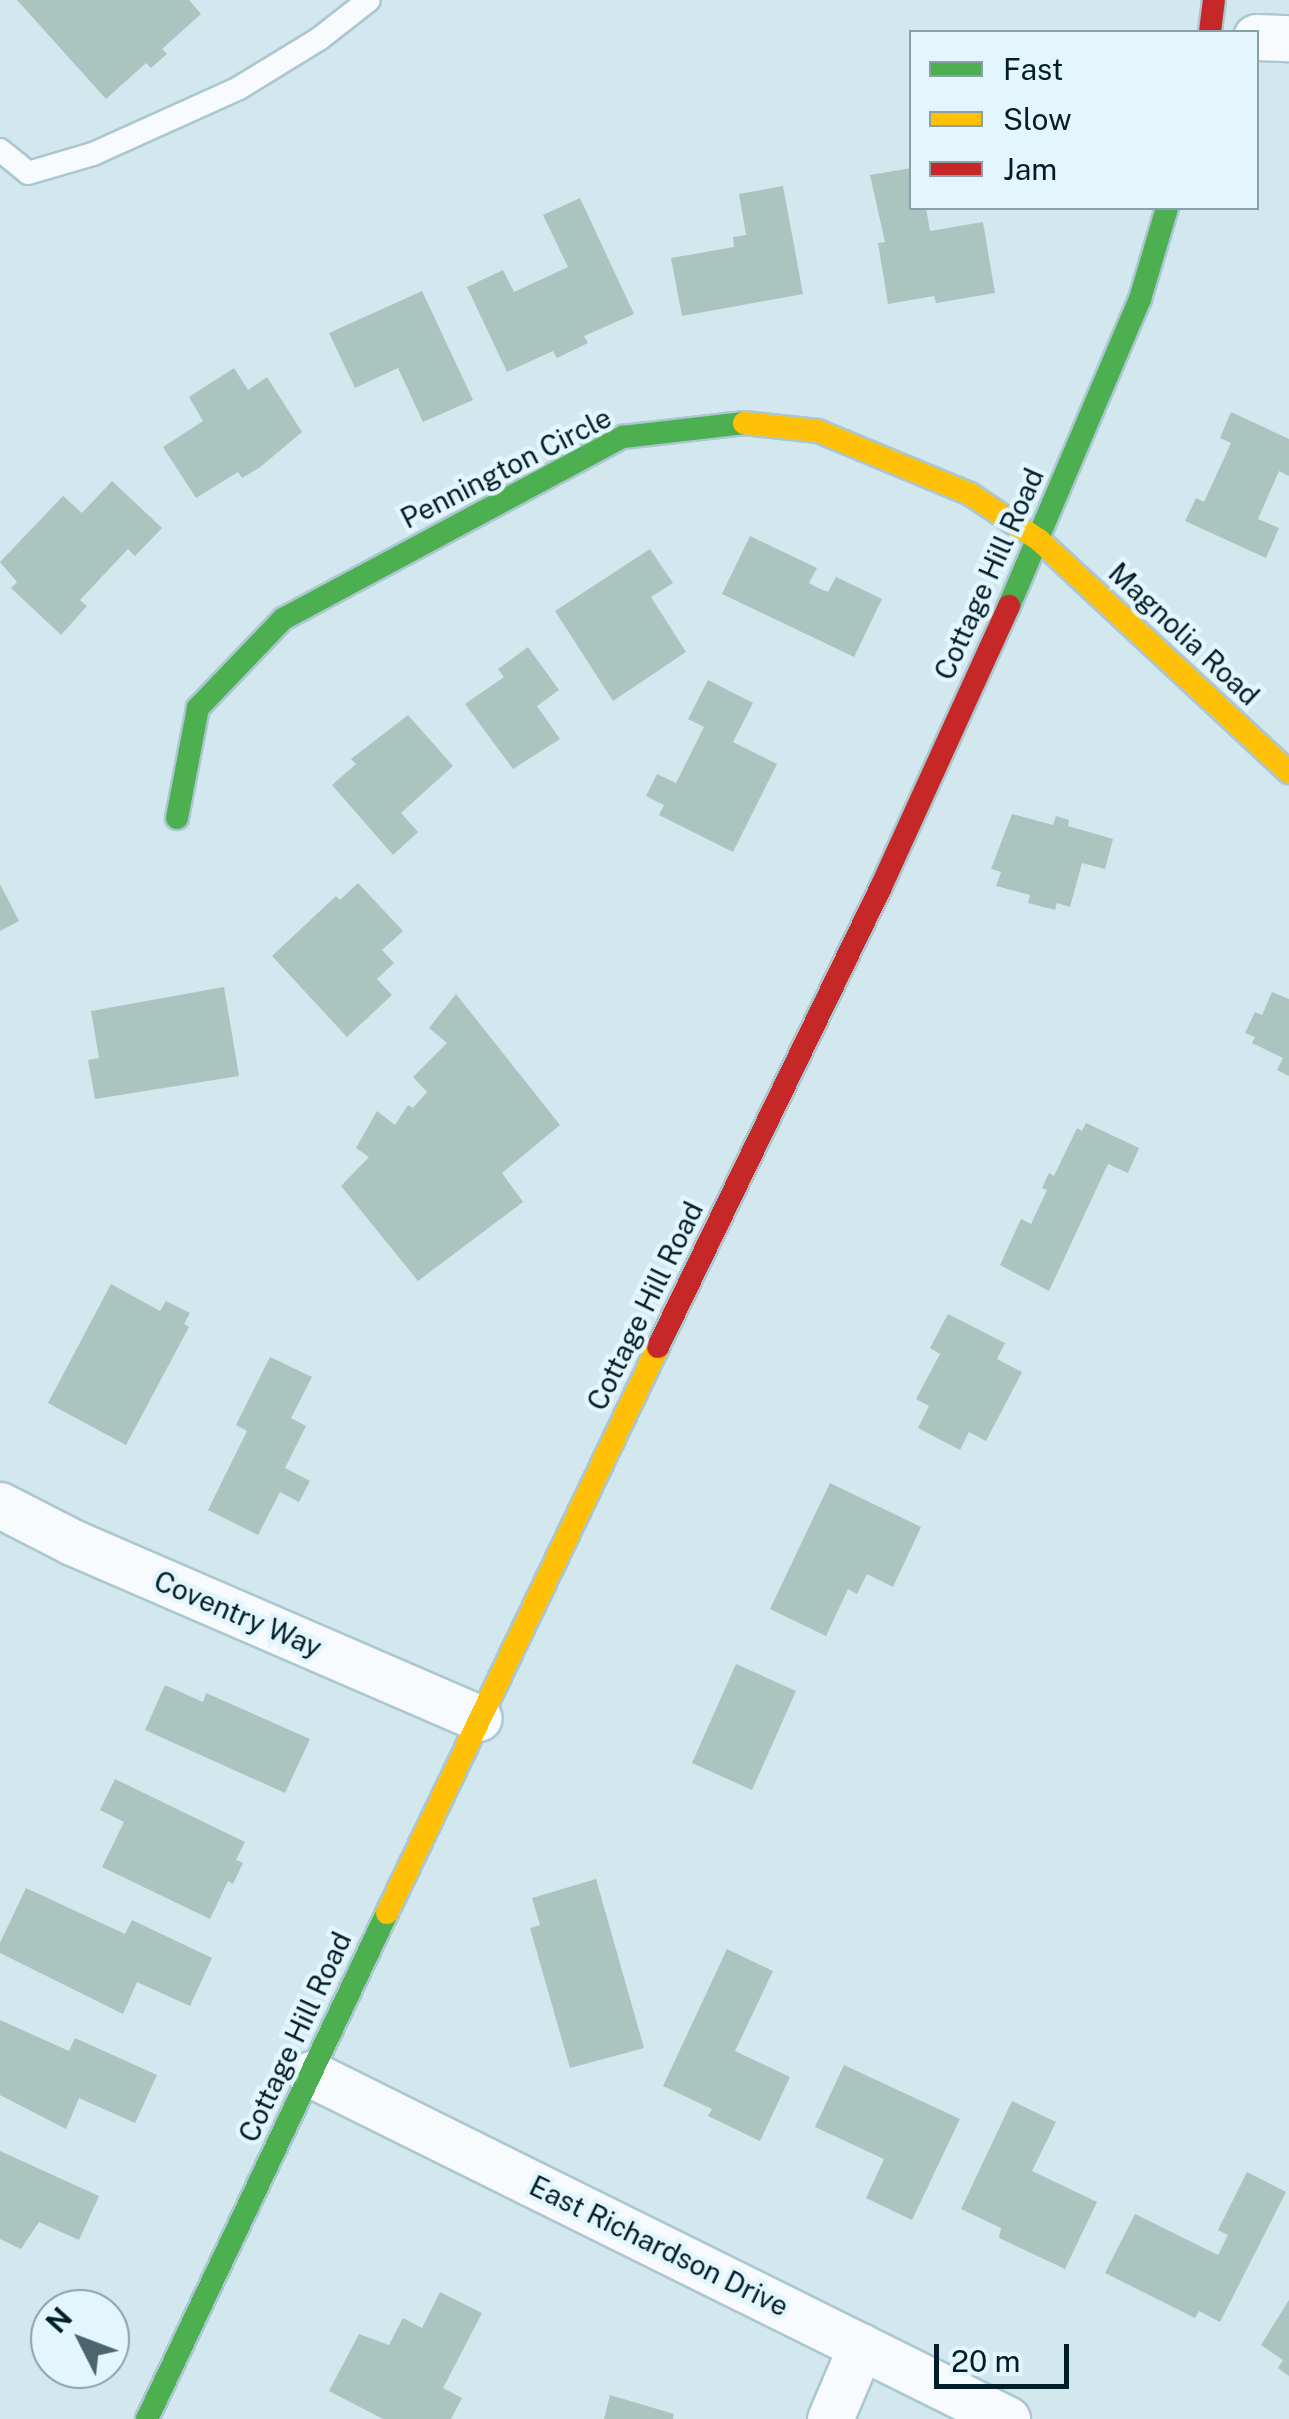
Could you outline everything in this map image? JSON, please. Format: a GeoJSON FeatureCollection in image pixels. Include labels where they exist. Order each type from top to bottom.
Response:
{"type":"FeatureCollection","features":[{"type":"Feature","properties":{"kind":"street"},"geometry":{"type":"LineString","coordinates":[[1210,30],[1214,0]]}},
{"type":"Feature","properties":{"kind":"street"},"geometry":{"type":"LineString","coordinates":[[1259,37],[1289,38]]}},
{"type":"Feature","properties":{"kind":"street","name":"Cottage Hill Road"},"geometry":{"type":"LineString","coordinates":[[147,2419],[479,1718],[881,887],[1039,540],[1140,299],[1166,210]]}},
{"type":"Feature","properties":{"kind":"street","name":"Pennington Circle"},"geometry":{"type":"LineString","coordinates":[[177,818],[198,708],[282,619],[623,437],[731,421],[818,430],[970,494],[1039,540]]}},
{"type":"Feature","properties":{"kind":"street","name":"Magnolia Road"},"geometry":{"type":"LineString","coordinates":[[1039,540],[1289,772]]}},
{"type":"Feature","properties":{"kind":"street","name":"Coventry Way"},"geometry":{"type":"LineString","coordinates":[[0,1506],[72,1542],[479,1718]]}},
{"type":"Feature","properties":{"kind":"street","name":"East Richardson Drive"},"geometry":{"type":"LineString","coordinates":[[310,2074],[1007,2419]]}},
{"type":"Feature","properties":{"kind":"street"},"geometry":{"type":"LineString","coordinates":[[830,2419],[861,2346]]}},
{"type":"Feature","properties":{"kind":"lane"},"geometry":{"type":"LineString","coordinates":[[0,150],[28,172],[93,154],[239,88],[319,39],[369,0]]}},
{"type":"Feature","properties":{"kind":"building"},"geometry":{"type":"Polygon","coordinates":[[[17,0],[189,0],[201,14],[162,49],[167,54],[151,68],[146,63],[106,99],[17,0]]]}},
{"type":"Feature","properties":{"kind":"building"},"geometry":{"type":"Polygon","coordinates":[[[909,168],[909,210],[926,210],[930,231],[983,222],[995,293],[936,303],[934,296],[888,304],[878,243],[885,242],[870,175],[909,168]]]}},
{"type":"Feature","properties":{"kind":"building"},"geometry":{"type":"Polygon","coordinates":[[[783,186],[803,294],[682,316],[671,258],[734,247],[733,237],[746,235],[739,194],[783,186]]]}},
{"type":"Feature","properties":{"kind":"building"},"geometry":{"type":"Polygon","coordinates":[[[580,198],[634,314],[584,336],[588,343],[557,358],[553,351],[507,372],[467,287],[503,270],[514,292],[568,267],[543,215],[580,198]]]}},
{"type":"Feature","properties":{"kind":"building"},"geometry":{"type":"Polygon","coordinates":[[[422,291],[473,400],[423,422],[398,368],[355,388],[329,333],[422,291]]]}},
{"type":"Feature","properties":{"kind":"building"},"geometry":{"type":"Polygon","coordinates":[[[234,368],[248,390],[267,377],[302,432],[259,468],[242,478],[238,472],[196,498],[163,447],[203,421],[189,397],[234,368]]]}},
{"type":"Feature","properties":{"kind":"building"},"geometry":{"type":"Polygon","coordinates":[[[1231,412],[1289,439],[1289,476],[1279,471],[1258,519],[1279,528],[1266,558],[1185,521],[1196,498],[1204,502],[1231,443],[1220,438],[1231,412]]]}},
{"type":"Feature","properties":{"kind":"building"},"geometry":{"type":"Polygon","coordinates":[[[112,481],[162,528],[135,556],[128,549],[80,600],[87,606],[61,635],[11,588],[17,582],[0,562],[63,496],[82,513],[112,481]]]}},
{"type":"Feature","properties":{"kind":"building"},"geometry":{"type":"Polygon","coordinates":[[[750,536],[817,568],[809,583],[818,588],[828,592],[836,577],[882,599],[854,657],[722,594],[750,536]]]}},
{"type":"Feature","properties":{"kind":"building"},"geometry":{"type":"Polygon","coordinates":[[[650,549],[673,583],[651,597],[686,652],[613,701],[555,611],[650,549]]]}},
{"type":"Feature","properties":{"kind":"building"},"geometry":{"type":"Polygon","coordinates":[[[528,647],[559,690],[537,706],[560,739],[513,769],[465,704],[504,677],[498,669],[528,647]]]}},
{"type":"Feature","properties":{"kind":"building"},"geometry":{"type":"Polygon","coordinates":[[[708,680],[753,703],[733,742],[777,764],[733,852],[659,815],[664,805],[646,796],[657,774],[676,783],[704,727],[688,719],[708,680]]]}},
{"type":"Feature","properties":{"kind":"building"},"geometry":{"type":"Polygon","coordinates":[[[408,715],[453,766],[401,813],[418,832],[393,855],[332,785],[356,764],[351,759],[408,715]]]}},
{"type":"Feature","properties":{"kind":"building"},"geometry":{"type":"Polygon","coordinates":[[[1012,814],[1053,825],[1056,816],[1069,820],[1068,826],[1113,839],[1105,869],[1082,863],[1070,907],[1057,903],[1055,910],[1028,903],[1030,895],[996,886],[1001,872],[991,869],[1012,814]]]}},
{"type":"Feature","properties":{"kind":"building"},"geometry":{"type":"Polygon","coordinates":[[[358,883],[403,931],[382,950],[394,963],[377,979],[392,995],[347,1037],[272,956],[336,896],[340,900],[358,883]]]}},
{"type":"Feature","properties":{"kind":"building"},"geometry":{"type":"Polygon","coordinates":[[[0,884],[19,921],[0,931],[0,884]]]}},
{"type":"Feature","properties":{"kind":"building"},"geometry":{"type":"Polygon","coordinates":[[[224,987],[239,1076],[95,1099],[88,1060],[99,1058],[91,1011],[224,987]]]}},
{"type":"Feature","properties":{"kind":"building"},"geometry":{"type":"Polygon","coordinates":[[[1272,992],[1289,999],[1289,1076],[1277,1070],[1283,1058],[1252,1043],[1255,1037],[1245,1033],[1255,1012],[1262,1015],[1272,992]]]}},
{"type":"Feature","properties":{"kind":"building"},"geometry":{"type":"Polygon","coordinates":[[[456,994],[560,1125],[502,1173],[523,1202],[418,1281],[341,1186],[369,1157],[356,1148],[377,1111],[395,1125],[408,1105],[413,1108],[427,1092],[413,1077],[447,1043],[429,1028],[456,994]]]}},
{"type":"Feature","properties":{"kind":"building"},"geometry":{"type":"Polygon","coordinates":[[[1086,1123],[1139,1148],[1128,1173],[1108,1164],[1049,1291],[1000,1265],[1021,1219],[1031,1224],[1047,1190],[1042,1188],[1049,1173],[1054,1176],[1077,1128],[1082,1131],[1086,1123]]]}},
{"type":"Feature","properties":{"kind":"building"},"geometry":{"type":"Polygon","coordinates":[[[111,1284],[160,1311],[166,1301],[190,1313],[184,1324],[189,1327],[126,1445],[48,1403],[111,1284]]]}},
{"type":"Feature","properties":{"kind":"building"},"geometry":{"type":"Polygon","coordinates":[[[948,1314],[1005,1343],[997,1359],[1022,1372],[986,1441],[969,1432],[960,1450],[918,1428],[929,1406],[916,1399],[940,1354],[930,1348],[948,1314]]]}},
{"type":"Feature","properties":{"kind":"building"},"geometry":{"type":"Polygon","coordinates":[[[270,1357],[312,1377],[291,1418],[306,1426],[285,1468],[310,1481],[299,1502],[280,1492],[258,1535],[208,1510],[247,1431],[236,1425],[270,1357]]]}},
{"type":"Feature","properties":{"kind":"building"},"geometry":{"type":"Polygon","coordinates":[[[830,1483],[921,1527],[893,1587],[867,1574],[857,1594],[848,1589],[826,1636],[770,1609],[830,1483]]]}},
{"type":"Feature","properties":{"kind":"building"},"geometry":{"type":"Polygon","coordinates":[[[736,1664],[796,1691],[752,1790],[692,1763],[736,1664]]]}},
{"type":"Feature","properties":{"kind":"building"},"geometry":{"type":"Polygon","coordinates":[[[165,1685],[203,1702],[206,1693],[310,1739],[285,1793],[145,1730],[165,1685]]]}},
{"type":"Feature","properties":{"kind":"building"},"geometry":{"type":"Polygon","coordinates":[[[115,1779],[245,1842],[236,1860],[243,1863],[233,1884],[228,1881],[210,1919],[102,1867],[124,1822],[100,1810],[115,1779]]]}},
{"type":"Feature","properties":{"kind":"building"},"geometry":{"type":"Polygon","coordinates":[[[596,1879],[644,2048],[570,2068],[530,1928],[540,1925],[532,1898],[596,1879]]]}},
{"type":"Feature","properties":{"kind":"building"},"geometry":{"type":"Polygon","coordinates":[[[26,1888],[125,1934],[132,1920],[212,1958],[190,2006],[137,1982],[123,2014],[0,1953],[0,1943],[26,1888]]]}},
{"type":"Feature","properties":{"kind":"building"},"geometry":{"type":"Polygon","coordinates":[[[727,1949],[773,1971],[735,2051],[790,2077],[760,2141],[708,2116],[712,2109],[663,2086],[727,1949]]]}},
{"type":"Feature","properties":{"kind":"building"},"geometry":{"type":"Polygon","coordinates":[[[0,2020],[69,2051],[75,2038],[157,2075],[135,2123],[79,2098],[66,2129],[0,2095],[0,2020]]]}},
{"type":"Feature","properties":{"kind":"building"},"geometry":{"type":"Polygon","coordinates":[[[844,2065],[960,2119],[912,2220],[866,2198],[884,2159],[815,2127],[844,2065]]]}},
{"type":"Feature","properties":{"kind":"building"},"geometry":{"type":"Polygon","coordinates":[[[1012,2101],[1056,2122],[1032,2171],[1097,2202],[1065,2269],[999,2238],[1001,2228],[961,2209],[1012,2101]]]}},
{"type":"Feature","properties":{"kind":"building"},"geometry":{"type":"Polygon","coordinates":[[[0,2151],[99,2196],[79,2240],[39,2222],[21,2249],[0,2239],[0,2151]]]}},
{"type":"Feature","properties":{"kind":"building"},"geometry":{"type":"Polygon","coordinates":[[[1247,2172],[1286,2192],[1220,2322],[1199,2311],[1195,2318],[1105,2273],[1135,2214],[1218,2255],[1228,2235],[1218,2230],[1247,2172]]]}},
{"type":"Feature","properties":{"kind":"building"},"geometry":{"type":"Polygon","coordinates":[[[440,2292],[482,2313],[443,2388],[462,2398],[451,2419],[383,2419],[329,2391],[359,2334],[389,2345],[403,2318],[422,2328],[440,2292]]]}},
{"type":"Feature","properties":{"kind":"building"},"geometry":{"type":"Polygon","coordinates":[[[1289,2300],[1289,2376],[1278,2368],[1283,2360],[1261,2345],[1289,2300]]]}},
{"type":"Feature","properties":{"kind":"building"},"geometry":{"type":"Polygon","coordinates":[[[610,2395],[674,2414],[673,2419],[604,2419],[610,2395]]]}},
{"type":"Feature","properties":{"kind":"traffic: fast"},"geometry":{"type":"LineString","coordinates":[[1009,606],[1140,299],[1166,210]]}},
{"type":"Feature","properties":{"kind":"traffic: fast"},"geometry":{"type":"LineString","coordinates":[[177,818],[198,708],[283,619],[623,437],[744,423]]}},
{"type":"Feature","properties":{"kind":"traffic: fast"},"geometry":{"type":"LineString","coordinates":[[147,2419],[387,1913]]}},
{"type":"Feature","properties":{"kind":"traffic: slow"},"geometry":{"type":"LineString","coordinates":[[744,423],[818,431],[970,494],[1039,540],[1289,772]]}},
{"type":"Feature","properties":{"kind":"traffic: slow"},"geometry":{"type":"LineString","coordinates":[[387,1913],[658,1347]]}},
{"type":"Feature","properties":{"kind":"traffic: jam"},"geometry":{"type":"LineString","coordinates":[[1210,30],[1214,0]]}},
{"type":"Feature","properties":{"kind":"traffic: jam"},"geometry":{"type":"LineString","coordinates":[[658,1347],[881,887],[1009,606]]}}]}
